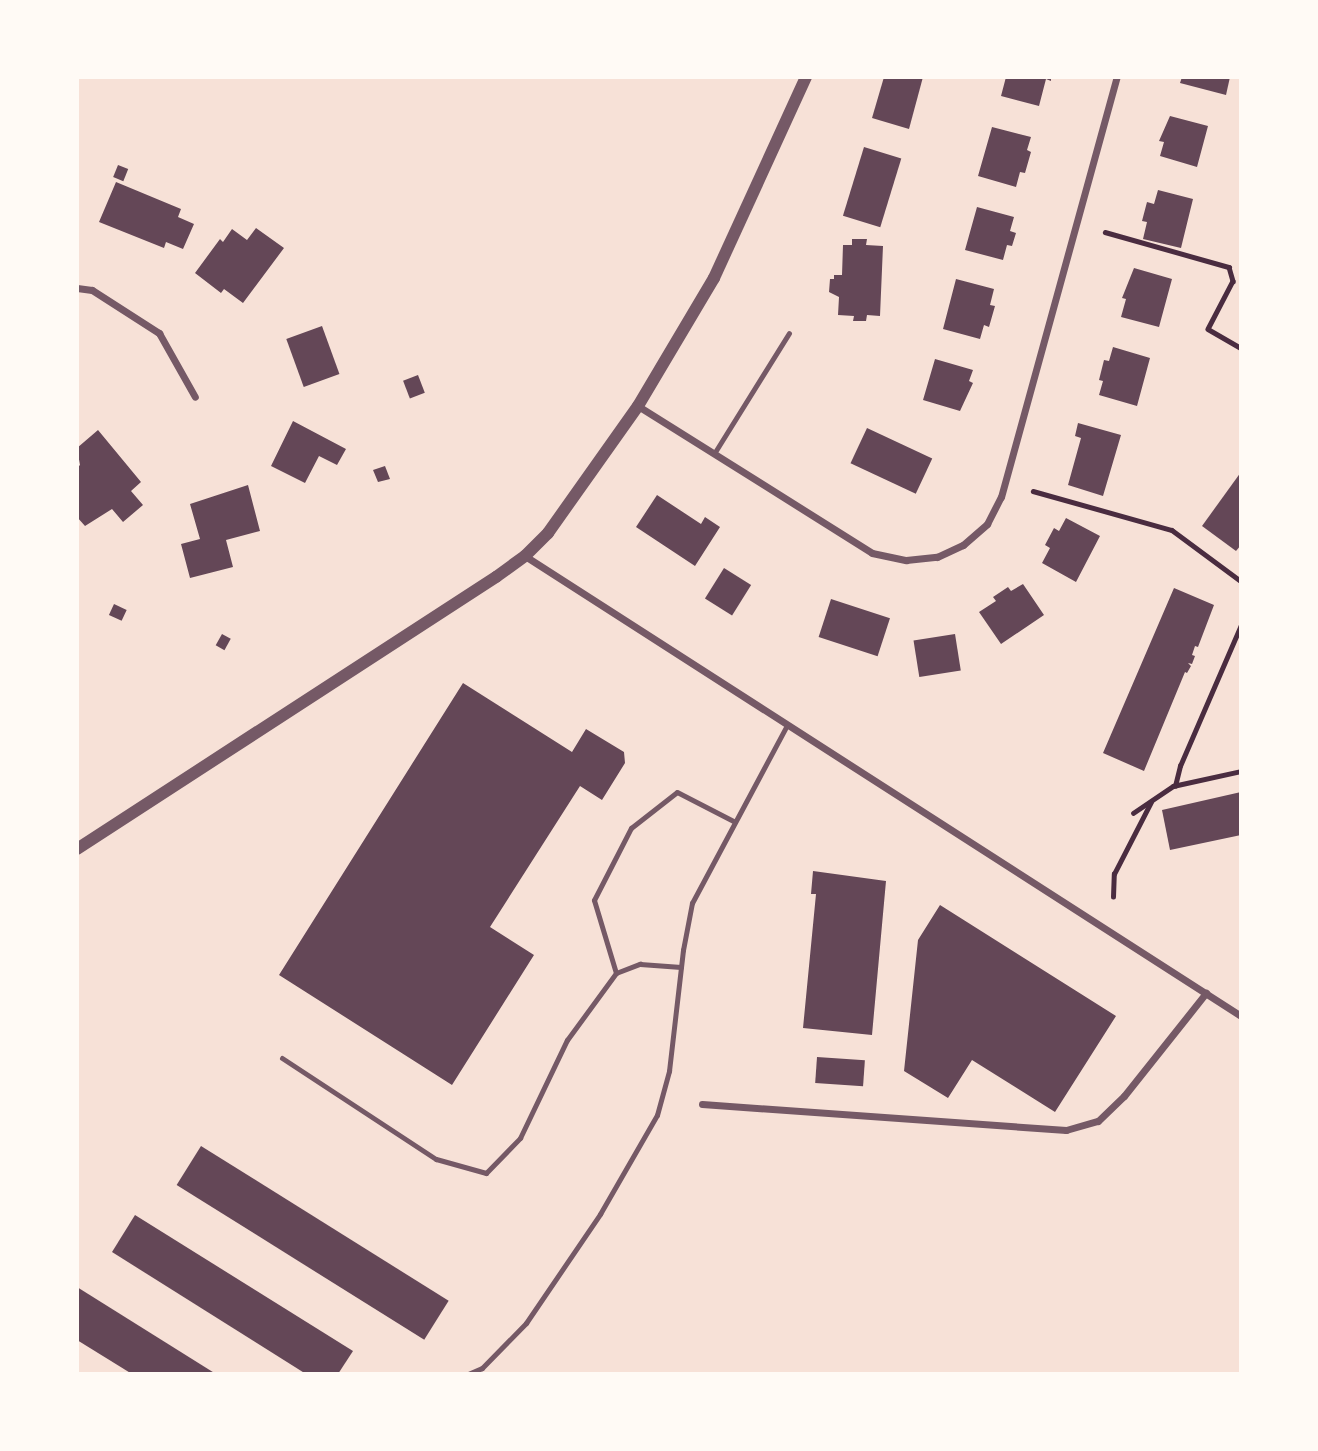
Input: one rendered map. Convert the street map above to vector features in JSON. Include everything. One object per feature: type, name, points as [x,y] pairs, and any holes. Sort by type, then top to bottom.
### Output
[{"type":"street","points":[[77,849],[525,556],[570,505],[638,406],[720,268],[806,77]]},
{"type":"street","points":[[638,406],[872,553],[906,560],[937,557],[963,545],[987,524],[1001,497],[1117,77]]},
{"type":"street","points":[[77,288],[92,290],[159,333],[195,397]]},
{"type":"street","points":[[525,556],[1241,1016]]},
{"type":"street","points":[[702,1104],[1066,1130],[1098,1121],[1124,1096],[1206,993]]},
{"type":"lane","points":[[715,452],[789,333]]},
{"type":"lane","points":[[468,1374],[482,1368],[526,1323],[600,1214],[657,1115],[669,1070],[681,967],[692,903],[787,725]]},
{"type":"lane","points":[[617,973],[594,900],[631,828],[677,792],[735,822]]},
{"type":"lane","points":[[282,1058],[436,1159],[486,1173],[520,1138],[567,1040],[617,973],[640,964],[681,967]]},
{"type":"path","points":[[1105,232],[1229,267],[1233,281],[1208,329],[1241,348]]},
{"type":"path","points":[[1032,491],[1172,530],[1241,581]]},
{"type":"path","points":[[1175,786],[1180,766],[1241,625]]},
{"type":"path","points":[[1133,813],[1175,786],[1241,771]]},
{"type":"path","points":[[1113,897],[1114,874],[1151,801]]},
{"type":"building","points":[[884,77],[923,77],[909,129],[872,118]]},
{"type":"building","points":[[1006,77],[1051,77],[1051,81],[1046,79],[1039,106],[1001,96]]},
{"type":"building","points":[[1182,77],[1230,77],[1226,95],[1180,83]]},
{"type":"building","points":[[1170,116],[1208,126],[1197,167],[1160,156],[1164,142],[1159,141]]},
{"type":"building","points":[[992,127],[1031,137],[1027,150],[1031,152],[1025,173],[1020,172],[1016,187],[978,176]]},
{"type":"building","points":[[864,147],[901,158],[880,227],[843,216]]},
{"type":"building","points":[[118,165],[128,169],[123,181],[113,177]]},
{"type":"building","points":[[116,182],[181,209],[178,217],[194,224],[183,249],[166,242],[164,248],[99,222]]},
{"type":"building","points":[[1158,190],[1193,199],[1181,248],[1143,239],[1147,222],[1142,221],[1147,202],[1154,204]]},
{"type":"building","points":[[977,207],[1014,217],[1010,231],[1016,233],[1012,246],[1007,245],[1003,260],[965,250]]},
{"type":"building","points":[[256,228],[284,248],[243,303],[224,289],[221,293],[195,273],[220,239],[223,242],[232,229],[247,240]]},
{"type":"building","points":[[852,239],[867,239],[866,245],[883,246],[880,316],[867,315],[866,321],[853,321],[854,316],[838,315],[839,297],[829,292],[830,279],[834,279],[834,275],[842,275],[843,245],[852,245]]},
{"type":"building","points":[[1134,268],[1172,279],[1159,327],[1121,317],[1126,299],[1122,298]]},
{"type":"building","points":[[956,279],[994,289],[990,305],[995,306],[989,327],[984,325],[980,339],[943,329]]},
{"type":"building","points":[[322,326],[339,374],[304,387],[286,339]]},
{"type":"building","points":[[1113,347],[1150,358],[1137,406],[1099,395],[1103,381],[1099,380],[1104,360],[1109,361]]},
{"type":"building","points":[[935,359],[973,370],[969,381],[973,383],[960,411],[923,400]]},
{"type":"building","points":[[418,375],[425,393],[410,398],[403,381]]},
{"type":"building","points":[[293,421],[346,449],[337,465],[319,456],[305,483],[271,466]]},
{"type":"building","points":[[1078,423],[1121,435],[1103,496],[1068,485],[1081,438],[1075,436]]},
{"type":"building","points":[[867,428],[932,458],[916,494],[851,463]]},
{"type":"building","points":[[98,430],[141,482],[131,491],[143,505],[123,522],[112,509],[85,526],[77,517],[77,468],[80,465],[77,448]]},
{"type":"building","points":[[385,466],[390,479],[378,482],[373,470]]},
{"type":"building","points":[[1241,472],[1241,545],[1236,551],[1202,526]]},
{"type":"building","points":[[248,485],[260,531],[226,540],[233,567],[190,578],[181,544],[200,539],[190,504]]},
{"type":"building","points":[[657,495],[701,524],[705,517],[720,527],[695,566],[636,527]]},
{"type":"building","points":[[1066,518],[1100,536],[1076,582],[1042,563],[1050,548],[1045,545],[1054,528],[1059,531]]},
{"type":"building","points":[[724,568],[751,585],[732,615],[705,599]]},
{"type":"building","points":[[1023,584],[1044,615],[1001,644],[979,612],[996,601],[993,597],[1008,587],[1011,591]]},
{"type":"building","points":[[1174,588],[1214,605],[1198,647],[1195,646],[1192,664],[1188,663],[1191,666],[1187,673],[1185,672],[1144,771],[1103,753]]},
{"type":"building","points":[[831,599],[890,618],[878,656],[819,637]]},
{"type":"building","points":[[114,604],[127,610],[122,621],[109,615]]},
{"type":"building","points":[[222,634],[231,639],[224,650],[216,645]]},
{"type":"building","points":[[955,634],[961,671],[919,677],[914,641]]},
{"type":"building","points":[[463,683],[572,752],[586,729],[624,752],[625,763],[602,800],[580,786],[490,927],[534,955],[452,1085],[279,975]]},
{"type":"building","points":[[1241,792],[1241,835],[1170,850],[1162,810]]},
{"type":"building","points":[[813,871],[886,881],[872,1035],[803,1028],[816,894],[811,894]]},
{"type":"building","points":[[940,905],[1116,1016],[1055,1112],[972,1060],[948,1098],[904,1071],[918,940]]},
{"type":"building","points":[[817,1057],[865,1060],[863,1086],[815,1083]]},
{"type":"building","points":[[201,1146],[449,1301],[424,1340],[177,1185]]},
{"type":"building","points":[[135,1215],[353,1351],[338,1374],[306,1374],[112,1252]]},
{"type":"building","points":[[77,1287],[216,1374],[132,1374],[77,1340]]}]
